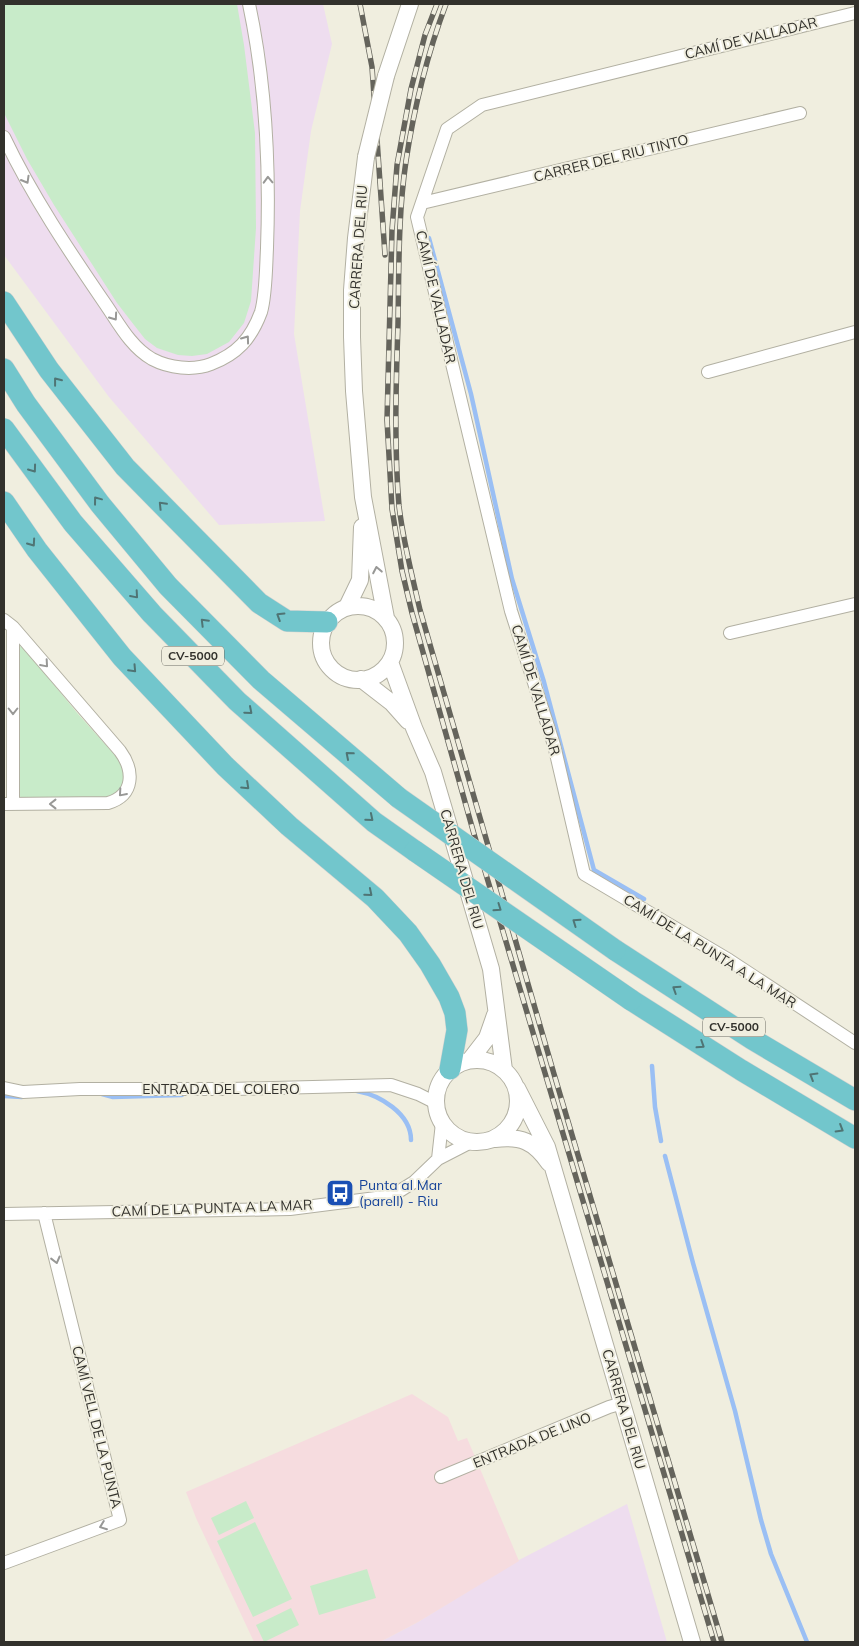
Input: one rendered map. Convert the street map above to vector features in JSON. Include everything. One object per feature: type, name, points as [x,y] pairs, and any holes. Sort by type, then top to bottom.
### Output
[{"type":"highway","points":[[4,302],[49,370],[125,467],[259,603],[287,621],[327,622]]},
{"type":"highway","name":"CV-5000","points":[[4,369],[26,404],[100,504],[168,586],[261,680],[399,798],[616,950],[752,1039],[855,1100]]},
{"type":"highway","name":"CV-5000","points":[[4,429],[73,523],[152,614],[237,701],[374,822],[631,1000],[741,1070],[855,1138]]},
{"type":"highway","points":[[4,502],[37,550],[122,657],[225,766],[289,826],[375,898],[408,933],[430,964],[449,997],[455,1014],[457,1030],[450,1070]]},
{"type":"street","points":[[4,137],[41,206],[90,282],[132,342],[152,359],[166,365],[191,368],[207,366],[223,360],[237,350],[247,339],[262,310],[266,254],[268,187],[266,144],[258,56],[248,4]]},
{"type":"street","name":"CARRERA DEL RIU","points":[[386,618],[363,497],[354,391],[352,299],[356,238],[366,157],[386,76],[410,4]]},
{"type":"street","name":"CAMÍ DE VALLADAR","points":[[579,852],[554,745],[507,592],[417,217],[447,129],[482,104],[855,13]]},
{"type":"street","name":"CARRER DEL RIU TINTO","points":[[422,203],[800,113]]},
{"type":"street","points":[[708,372],[855,332]]},
{"type":"street","name":"CARRERA DEL RIU","points":[[347,607],[360,580],[363,497]]},
{"type":"street","points":[[730,633],[855,604]]},
{"type":"street","points":[[347,607],[368,607],[378,611],[391,626],[395,644],[390,662],[377,674],[361,679],[351,679],[332,669],[326,661],[322,652],[321,641],[323,631],[333,615],[347,607]]},
{"type":"street","points":[[8,623],[126,759],[130,778],[128,789],[123,796],[115,801],[102,804],[8,804],[8,623]]},
{"type":"street","name":"CARRERA DEL RIU","points":[[390,662],[414,728],[433,772],[491,969],[504,1070]]},
{"type":"street","name":"CARRERA DEL RIU","points":[[361,679],[392,704],[414,728]]},
{"type":"street","name":"CAMÍ DE LA PUNTA A LA MAR","points":[[579,852],[584,874],[729,960],[855,1043]]},
{"type":"street","name":"CARRERA DEL RIU","points":[[470,1060],[487,1038],[496,1013]]},
{"type":"street","points":[[438,1159],[442,1123],[436,1103],[439,1085],[450,1070],[470,1060],[488,1061],[510,1075],[517,1088],[518,1105],[513,1121],[508,1128],[495,1138],[471,1142],[454,1136],[442,1123]]},
{"type":"street","name":"ENTRADA DEL COLERO","points":[[4,1088],[23,1092],[80,1089],[391,1086],[418,1094],[436,1103]]},
{"type":"street","name":"CARRERA DEL RIU","points":[[517,1088],[544,1141],[556,1176],[692,1642]]},
{"type":"street","name":"CARRERA DEL RIU","points":[[495,1138],[510,1137],[532,1144],[541,1152],[556,1176]]},
{"type":"street","name":"CAMÍ DE LA PUNTA A LA MAR","points":[[4,1214],[290,1209],[384,1197],[398,1192],[414,1182],[438,1159],[471,1142]]},
{"type":"street","name":"CAMÍ VELL DE LA PUNTA","points":[[4,1563],[120,1520],[44,1213]]},
{"type":"street","name":"ENTRADA DE LINO","points":[[441,1477],[609,1407],[623,1404]]},
{"type":"shaded area","points":[[4,4],[323,4],[332,44],[311,131],[300,211],[294,334],[325,521],[219,525],[109,397],[4,255]]},
{"type":"shaded area","points":[[412,1394],[448,1417],[458,1441],[467,1438],[519,1561],[418,1622],[380,1642],[254,1642],[196,1518],[186,1492]]},
{"type":"shaded area","points":[[627,1504],[667,1642],[380,1642],[418,1622],[519,1560]]},
{"type":"green space","points":[[4,4],[237,4],[255,133],[256,228],[251,301],[244,323],[229,342],[207,354],[192,356],[178,355],[157,348],[145,339],[117,303],[54,205],[27,159],[4,113]]},
{"type":"green space","points":[[21,646],[121,762],[125,774],[122,786],[116,793],[107,798],[21,798],[17,791],[18,648]]},
{"type":"green space","points":[[246,1501],[254,1518],[219,1535],[211,1518]]},
{"type":"green space","points":[[255,1522],[292,1599],[253,1617],[217,1541]]},
{"type":"green space","points":[[367,1569],[376,1598],[319,1615],[310,1586]]},
{"type":"green space","points":[[291,1608],[299,1625],[264,1642],[256,1625]]},
{"type":"waterway","points":[[429,238],[471,394],[512,579],[544,682],[594,870],[644,899]]},
{"type":"waterway","points":[[652,1066],[655,1107],[661,1141]]},
{"type":"waterway","points":[[357,1091],[384,1101],[400,1114],[410,1130],[411,1140]]},
{"type":"waterway","points":[[102,1094],[113,1097],[182,1095]]},
{"type":"waterway","points":[[4,1096],[22,1097]]},
{"type":"waterway","points":[[665,1156],[735,1411],[761,1520],[771,1554],[807,1642]]},
{"type":"railway","points":[[360,4],[372,67],[385,255]]},
{"type":"railway","points":[[437,4],[425,35],[411,89],[397,165],[392,230],[387,420],[392,509],[402,571],[474,834],[714,1642]]},
{"type":"railway","points":[[446,4],[427,62],[417,101],[406,161],[400,222],[396,437],[397,483],[403,532],[420,610],[554,1074],[722,1642]]},
{"type":"place","name":"Punta al Mar (parell) - Riu","points":[[340,1193]]}]
